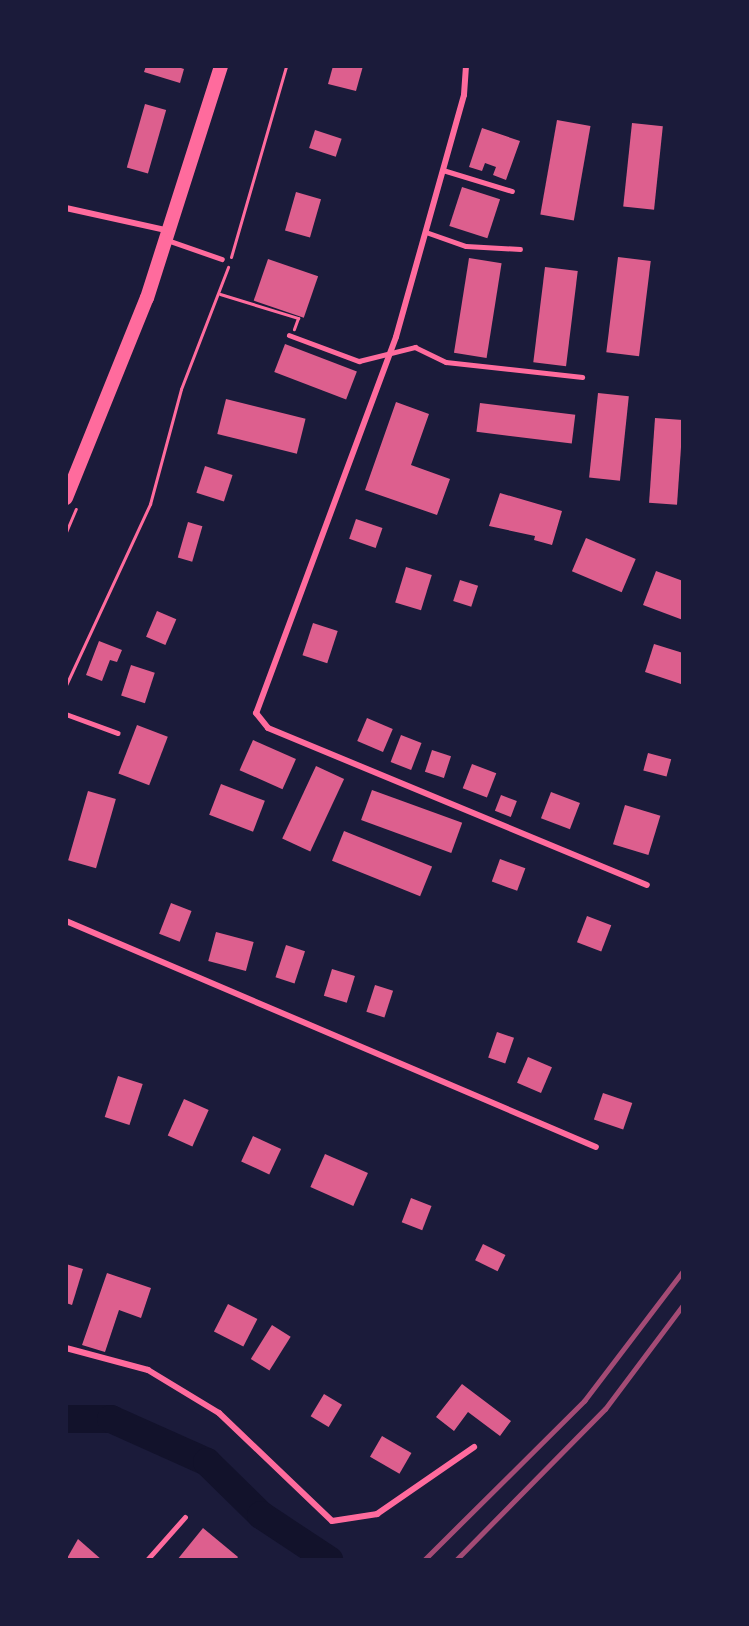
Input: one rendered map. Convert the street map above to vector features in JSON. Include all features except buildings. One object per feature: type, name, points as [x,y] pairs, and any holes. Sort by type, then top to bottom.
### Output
[{"type":"main road","points":[[66,498],[169,236],[221,66]]},
{"type":"street","points":[[466,66],[464,95],[392,350],[256,713],[268,728],[647,885]]},
{"type":"street","points":[[66,208],[169,236]]},
{"type":"street","points":[[66,921],[596,1147]]},
{"type":"street","points":[[66,1348],[148,1370],[219,1413],[332,1521],[377,1514],[474,1448]]},
{"type":"lane","points":[[443,170],[512,191]]},
{"type":"lane","points":[[426,232],[466,246],[520,249]]},
{"type":"lane","points":[[169,236],[222,259]]},
{"type":"lane","points":[[290,336],[359,361],[392,350],[415,347],[446,362],[582,376]]},
{"type":"lane","points":[[66,714],[118,734]]},
{"type":"lane","points":[[147,1560],[185,1517]]},
{"type":"path","points":[[66,685],[150,504],[181,389],[220,294],[286,66]]},
{"type":"path","points":[[220,294],[298,318],[290,336]]},
{"type":"waterway","points":[[66,1419],[111,1419],[207,1462],[261,1515],[329,1560]]},
{"type":"railway","points":[[424,1560],[584,1401],[683,1271]]},
{"type":"railway","points":[[456,1560],[605,1409],[683,1305]]}]
